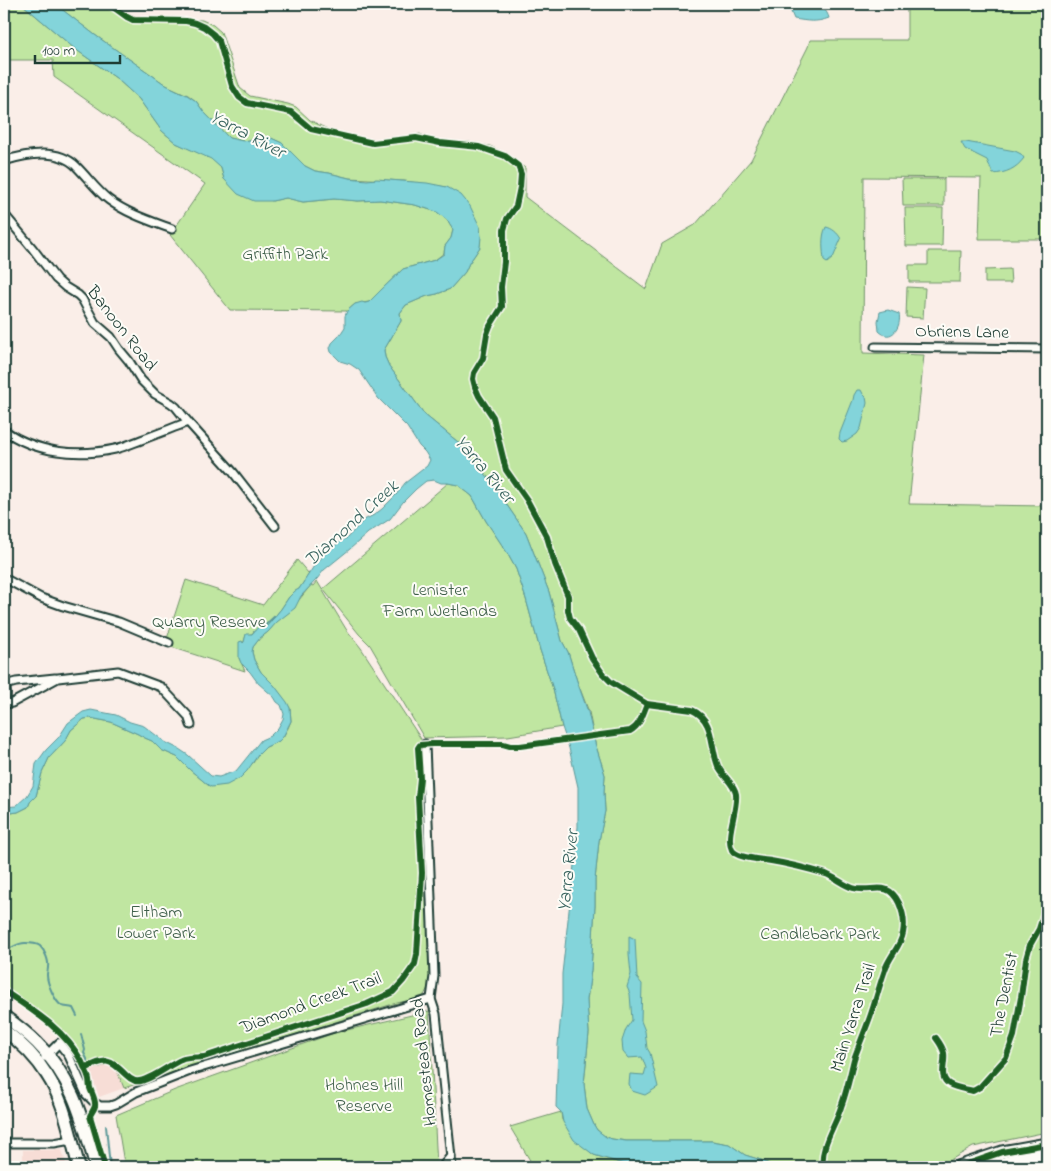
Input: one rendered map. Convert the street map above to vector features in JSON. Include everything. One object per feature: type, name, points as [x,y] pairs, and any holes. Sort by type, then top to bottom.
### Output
[{"type":"main road","points":[[4,1016],[26,1033],[58,1068],[82,1116],[96,1167]]},
{"type":"main road","points":[[4,1030],[43,1068],[52,1082],[60,1101],[79,1167]]},
{"type":"main road","points":[[958,1167],[1002,1152],[1047,1144]]},
{"type":"main road","points":[[987,1167],[1047,1154]]},
{"type":"street","points":[[4,161],[30,155],[59,156],[76,165],[98,191],[115,204],[134,215],[172,229]]},
{"type":"street","name":"Banoon Road","points":[[4,214],[56,279],[65,287],[78,294],[97,326],[108,333],[141,380],[155,394],[172,403],[233,472],[275,526]]},
{"type":"street","name":"Obriens Lane","points":[[875,347],[1047,349]]},
{"type":"street","points":[[4,430],[34,447],[63,452],[95,453],[117,449],[188,422]]},
{"type":"street","points":[[4,578],[41,598],[119,622],[169,643]]},
{"type":"street","points":[[58,678],[12,703],[4,705],[7,693],[4,684],[114,671],[122,672],[161,687],[188,716],[191,725]]},
{"type":"street","name":"Homestead Road","points":[[426,744],[434,976],[431,999],[436,1014],[452,1167]]},
{"type":"street","points":[[43,1068],[42,1060],[59,1043],[69,1056],[90,1099],[100,1106],[110,1106],[136,1092],[190,1071],[431,999]]},
{"type":"street","points":[[4,1143],[54,1143],[71,1140]]},
{"type":"street","points":[[442,1167],[451,1156]]},
{"type":"shaded area","points":[[111,1064],[115,1066],[124,1088],[99,1097],[90,1069]]},
{"type":"shaded area","points":[[23,1150],[62,1150],[67,1167],[23,1167]]},
{"type":"green space","name":"Griffith Park","points":[[4,4],[22,4],[75,49],[116,78],[139,99],[161,130],[176,143],[211,158],[221,168],[224,179],[272,201],[286,198],[303,202],[334,199],[380,200],[415,205],[437,212],[447,220],[453,230],[451,238],[445,246],[444,253],[435,260],[403,269],[369,302],[355,304],[347,311],[230,310],[170,235],[205,184],[54,77],[53,60],[4,59]]},
{"type":"green space","name":"Candlebark Park","points":[[55,4],[116,4],[129,14],[137,17],[202,20],[213,25],[221,32],[240,88],[250,96],[296,107],[310,120],[333,131],[375,140],[420,134],[437,141],[469,142],[490,146],[508,154],[525,168],[525,197],[646,289],[662,244],[695,225],[751,160],[810,40],[907,40],[907,4],[1047,4],[1047,239],[979,239],[981,178],[864,177],[863,353],[924,355],[909,504],[1047,506],[1047,1132],[973,1147],[938,1167],[775,1167],[745,1155],[729,1144],[712,1141],[627,1141],[606,1137],[597,1130],[587,1109],[584,1084],[589,1033],[587,1000],[591,970],[595,880],[599,841],[605,811],[605,775],[595,743],[589,712],[568,652],[562,641],[549,592],[526,533],[487,476],[458,442],[425,415],[389,366],[384,350],[401,321],[400,313],[406,305],[450,289],[465,272],[480,247],[480,227],[447,187],[404,181],[349,178],[315,171],[305,166],[282,143],[269,137],[243,141],[229,138],[196,101],[188,95],[166,85]]},
{"type":"green space","points":[[902,179],[944,179],[944,206],[903,206]]},
{"type":"green space","points":[[905,208],[943,208],[942,246],[906,246]]},
{"type":"green space","points":[[928,251],[961,251],[960,282],[909,282],[909,265],[928,265]]},
{"type":"green space","points":[[1010,269],[1011,283],[985,283],[985,270]]},
{"type":"green space","points":[[907,287],[925,288],[923,318],[906,317]]},
{"type":"green space","name":"Lenister Farm Wetlands","points":[[448,483],[458,485],[472,496],[516,569],[553,689],[562,727],[508,736],[424,738],[370,645],[323,589]]},
{"type":"green space","name":"Quarry Reserve","points":[[297,560],[309,574],[299,589],[289,597],[267,626],[246,635],[239,658],[245,671],[165,645],[186,580],[263,605]]},
{"type":"green space","name":"Eltham Lower Park","points":[[317,581],[346,629],[361,648],[421,739],[432,957],[430,984],[423,997],[393,1004],[124,1088],[115,1066],[111,1064],[85,1071],[61,1036],[40,1016],[4,990],[4,814],[18,812],[28,807],[36,796],[42,773],[49,758],[65,741],[71,730],[84,719],[90,718],[111,722],[152,741],[161,750],[177,757],[211,786],[221,785],[253,763],[266,747],[283,737],[291,721],[290,708],[274,685],[261,672],[254,660],[253,647],[277,621],[290,611],[311,585],[313,586]]},
{"type":"green space","name":"Hohnes Hill Reserve","points":[[429,1011],[437,1167],[159,1161],[124,1163],[116,1115],[175,1090],[334,1033]]},
{"type":"green space","points":[[561,1112],[562,1120],[590,1152],[594,1155],[633,1167],[534,1167],[510,1127]]},
{"type":"water","points":[[22,4],[55,4],[166,85],[196,101],[229,138],[243,141],[269,137],[282,143],[305,166],[315,171],[349,178],[427,183],[447,187],[461,195],[470,206],[480,227],[480,247],[465,272],[450,289],[406,305],[400,313],[401,321],[384,350],[389,366],[425,415],[458,442],[487,476],[526,533],[549,592],[562,641],[568,652],[588,712],[605,775],[605,811],[599,841],[595,880],[591,970],[587,1000],[589,1033],[584,1084],[587,1109],[597,1130],[612,1139],[626,1141],[712,1141],[729,1144],[745,1155],[775,1167],[638,1167],[627,1165],[594,1155],[574,1140],[563,1122],[561,1112],[556,1107],[562,974],[578,827],[578,787],[553,689],[516,569],[472,496],[458,485],[441,483],[434,480],[426,481],[403,502],[390,519],[368,533],[324,570],[301,596],[295,608],[277,622],[253,647],[254,660],[261,672],[287,702],[290,708],[291,721],[283,737],[266,747],[240,778],[227,785],[211,787],[177,757],[161,750],[152,741],[111,722],[90,718],[84,719],[71,730],[65,741],[49,758],[42,773],[36,796],[28,807],[18,812],[4,814],[4,807],[16,806],[27,796],[33,786],[36,764],[59,737],[68,723],[83,712],[91,710],[116,715],[144,726],[165,742],[188,755],[211,776],[219,777],[236,771],[261,740],[270,736],[278,728],[284,714],[281,705],[241,663],[239,658],[239,642],[242,641],[243,643],[246,634],[252,634],[259,626],[265,624],[267,626],[289,597],[299,589],[314,566],[326,553],[347,538],[364,520],[382,509],[405,483],[427,466],[430,460],[407,427],[378,398],[359,370],[350,364],[340,361],[331,352],[330,348],[345,327],[347,311],[355,304],[369,302],[403,269],[435,260],[444,254],[445,246],[451,238],[453,230],[447,220],[437,212],[415,205],[380,200],[334,199],[303,202],[286,198],[272,201],[254,201],[238,194],[224,179],[221,168],[211,159],[176,143],[161,130],[139,99],[116,78],[75,49]]},
{"type":"water","points":[[797,4],[812,4],[821,7],[829,18],[816,21],[794,19],[791,12]]},
{"type":"water","points":[[961,142],[1015,151],[1024,158],[1010,170],[993,174],[987,160],[965,149]]},
{"type":"water","points":[[826,227],[835,231],[841,239],[833,258],[827,263],[824,261],[823,244],[823,235]]},
{"type":"water","points":[[888,310],[899,314],[899,324],[895,332],[888,335],[879,331],[878,321],[880,312]]},
{"type":"water","points":[[857,390],[861,390],[866,397],[867,403],[861,428],[857,434],[842,442],[839,439],[840,433]]},
{"type":"water","points":[[629,936],[635,939],[637,978],[642,984],[641,1021],[658,1087],[645,1095],[632,1091],[629,1084],[630,1074],[644,1075],[646,1068],[642,1057],[628,1058],[623,1052],[622,1041],[626,1029],[632,1020],[630,994],[627,987],[631,974]]},
{"type":"waterway","name":"Diamond Creek","points":[[264,626],[275,616]]},
{"type":"waterway","points":[[4,950],[22,943],[33,943],[40,946],[47,959],[47,978],[54,997],[62,1006],[73,1008],[77,1016]]},
{"type":"waterway","points":[[81,1034],[87,1064]]},
{"type":"waterway","points":[[106,1126],[110,1167]]},
{"type":"cycle path","name":"Main Yarra Trail","points":[[109,4],[133,20],[186,21],[204,27],[219,41],[232,86],[239,97],[247,103],[291,112],[311,129],[373,143],[416,138],[440,143],[479,147],[505,156],[518,166],[521,174],[516,206],[507,219],[504,230],[504,262],[501,287],[502,307],[490,326],[483,358],[474,373],[473,379],[479,396],[493,417],[506,470],[527,500],[547,537],[555,564],[568,596],[570,618],[579,630],[592,658],[611,682],[647,704],[692,710],[705,720],[711,735],[718,766],[733,786],[736,794],[730,838],[730,844],[735,853],[744,857],[806,868],[826,874],[853,888],[884,889],[894,895],[902,910],[904,925],[902,937],[886,967],[854,1059],[847,1089],[826,1144],[823,1167]]},
{"type":"cycle path","name":"Diamond Creek Trail","points":[[85,1069],[98,1063],[107,1062],[115,1065],[135,1081],[145,1080],[183,1059],[204,1057],[367,1004],[393,992],[415,964],[417,954],[422,873],[418,797],[420,778],[418,748],[420,745],[503,744],[520,746],[630,731],[639,723],[647,704]]},
{"type":"cycle path","name":"The Dentist","points":[[936,1038],[944,1053],[944,1078],[949,1084],[957,1087],[973,1091],[980,1087],[1006,1058],[1014,1036],[1026,959],[1030,945],[1047,909]]},
{"type":"cycle path","points":[[4,991],[58,1031],[67,1040],[82,1062],[89,1078],[95,1102],[95,1107],[90,1116],[105,1167]]},
{"type":"cycle path","points":[[959,1167],[1002,1152],[1047,1144]]},
{"type":"water label","name":"Yarra River","points":[[247,135]]},
{"type":"water label","name":"Yarra River","points":[[484,470]]},
{"type":"water label","name":"Yarra River","points":[[569,871]]}]
